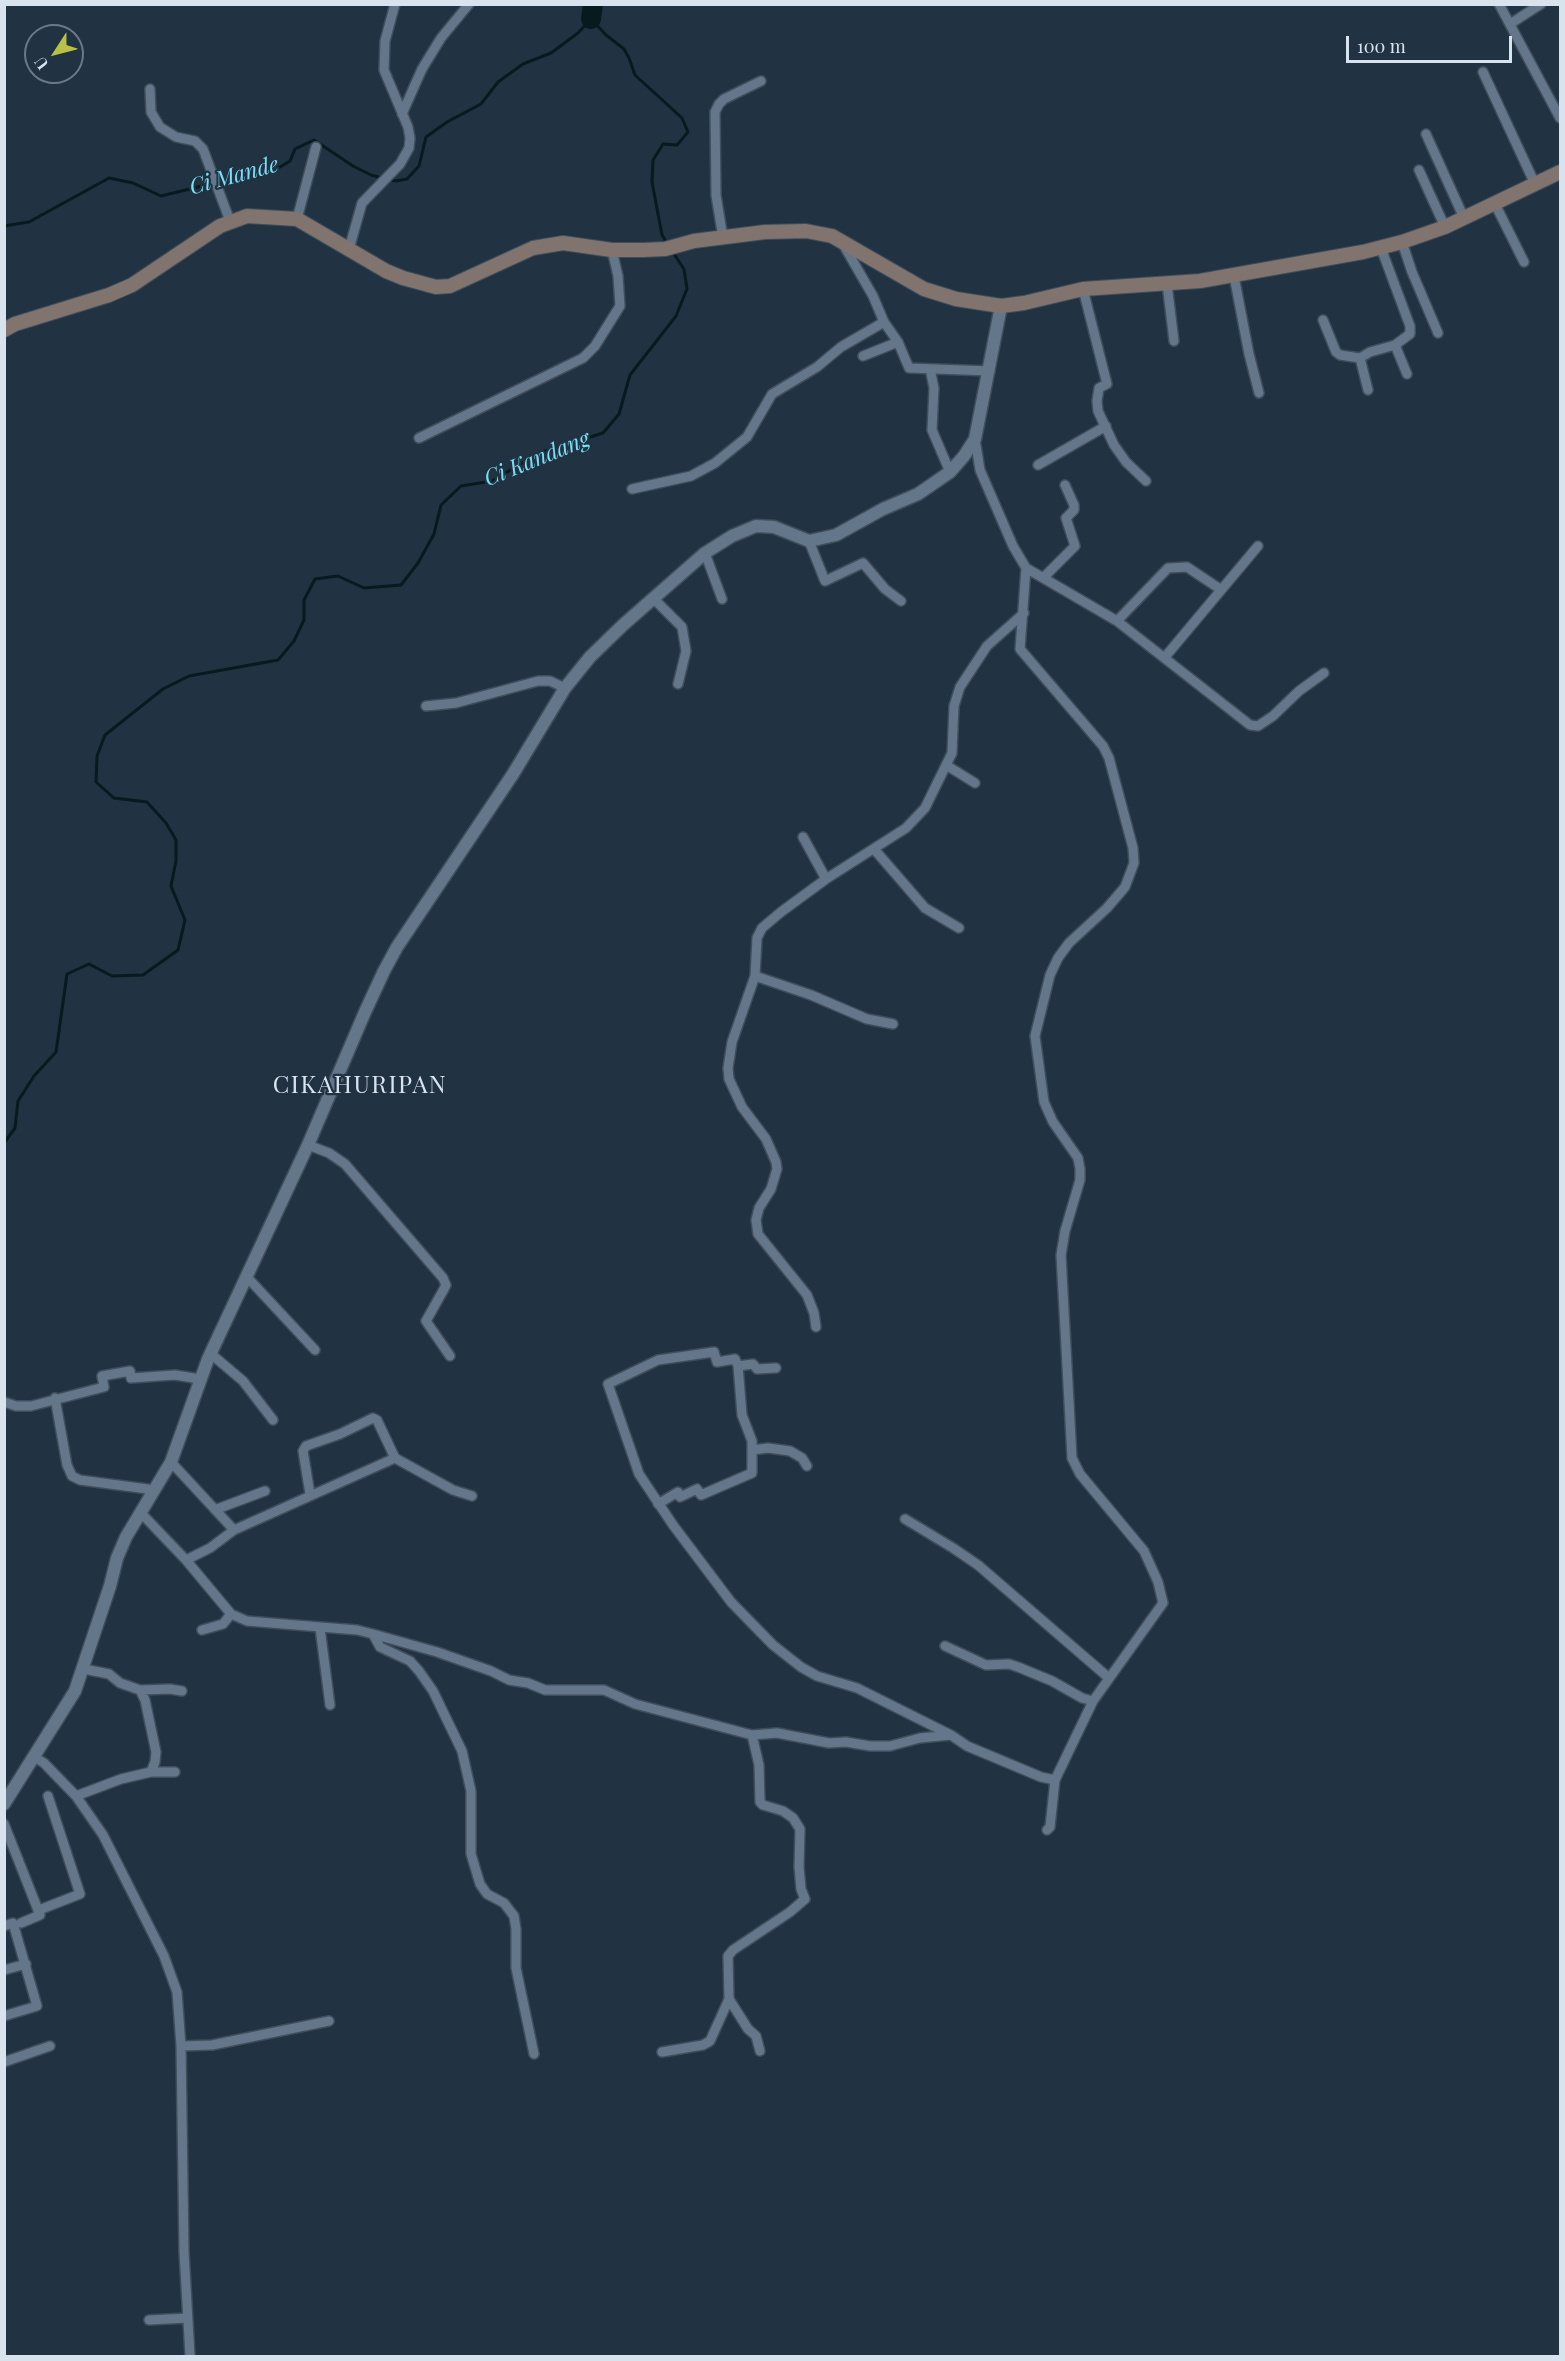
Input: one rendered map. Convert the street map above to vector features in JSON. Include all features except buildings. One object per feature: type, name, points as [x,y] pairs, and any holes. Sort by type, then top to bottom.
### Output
[{"type":"main road","points":[[4,330],[15,324],[110,295],[132,285],[154,272],[195,240],[230,221],[248,216],[297,219],[386,271],[436,287],[450,286],[533,248],[563,243],[612,250],[665,249],[688,243],[765,232],[806,231],[825,234],[842,242],[924,289],[956,299],[1001,306],[1036,301],[1083,289],[1167,284],[1234,276],[1381,248],[1445,227],[1560,172]]},
{"type":"street","points":[[349,249],[362,203],[400,164],[409,148],[411,138],[384,70],[384,41],[395,4]]},
{"type":"street","points":[[402,114],[422,69],[441,38],[469,4]]},
{"type":"street","points":[[1499,4],[1560,118]]},
{"type":"street","points":[[1510,24],[1540,4]]},
{"type":"street","points":[[1483,72],[1535,184]]},
{"type":"street","points":[[723,238],[716,195],[715,112],[724,99],[761,81]]},
{"type":"street","points":[[150,89],[149,101],[154,119],[167,132],[176,137],[186,138],[200,146],[214,176],[230,221]]},
{"type":"street","points":[[1425,134],[1464,218]]},
{"type":"street","points":[[297,219],[316,147]]},
{"type":"street","points":[[1419,170],[1445,227]]},
{"type":"street","points":[[1495,204],[1524,262]]},
{"type":"street","points":[[842,242],[873,296],[884,322],[898,342],[909,368],[990,370]]},
{"type":"street","points":[[1402,242],[1438,333]]},
{"type":"street","points":[[1323,320],[1336,352],[1340,355],[1360,358],[1370,352],[1395,345],[1410,334],[1410,326],[1381,248]]},
{"type":"street","points":[[419,438],[583,358],[595,346],[620,306],[618,276],[612,250]]},
{"type":"street","points":[[1234,276],[1249,354],[1260,393]]},
{"type":"street","points":[[1167,284],[1174,341]]},
{"type":"street","points":[[1083,289],[1107,384],[1099,388],[1096,401],[1098,411],[1114,445],[1126,462],[1146,482]]},
{"type":"street","points":[[1001,306],[975,440],[980,470],[1013,546],[1026,568],[1117,621],[1250,725],[1258,726],[1273,716],[1299,691],[1324,673]]},
{"type":"street","points":[[632,489],[691,476],[715,463],[747,437],[772,394],[817,367],[841,347],[884,322]]},
{"type":"street","points":[[863,356],[898,342]]},
{"type":"street","points":[[1395,345],[1407,374]]},
{"type":"street","points":[[1360,358],[1368,390]]},
{"type":"street","points":[[930,369],[934,388],[932,430],[950,472]]},
{"type":"street","points":[[1038,465],[1106,426]]},
{"type":"street","points":[[4,1804],[64,1710],[84,1669],[117,1558],[140,1512],[171,1462],[210,1353],[308,1145],[365,1011],[397,946],[513,774],[566,688],[590,657],[705,553],[732,536],[756,526],[774,527],[809,541],[836,535],[883,509],[918,494],[950,472],[975,440]]},
{"type":"street","points":[[1044,577],[1075,546],[1066,521],[1074,505],[1065,485]]},
{"type":"street","points":[[809,541],[825,581],[863,563],[885,589],[901,602]]},
{"type":"street","points":[[1165,657],[1220,588],[1258,546]]},
{"type":"street","points":[[705,553],[722,599]]},
{"type":"street","points":[[1117,621],[1168,568],[1187,567],[1220,588]]},
{"type":"street","points":[[1026,568],[1024,613],[1019,646],[1021,652],[1103,746],[1109,758],[1133,855],[1132,873],[1125,887],[1107,908],[1069,943],[1058,958],[1050,975],[1035,1036],[1044,1102],[1053,1122],[1078,1158],[1080,1169],[1080,1180],[1065,1231],[1061,1255],[1071,1458],[1080,1474],[1144,1551],[1158,1582],[1162,1603],[1094,1701],[1054,1780],[1050,1827],[1047,1830]]},
{"type":"street","points":[[654,599],[682,627],[686,651],[678,684]]},
{"type":"street","points":[[816,1327],[807,1294],[758,1234],[756,1220],[759,1208],[771,1188],[777,1169],[776,1162],[770,1146],[742,1107],[729,1079],[728,1068],[732,1042],[755,976],[756,945],[762,928],[826,879],[906,828],[925,808],[952,753],[954,706],[960,687],[987,646],[1024,613]]},
{"type":"street","points":[[426,706],[456,703],[538,681],[550,681],[566,688]]},
{"type":"street","points":[[946,765],[975,783]]},
{"type":"street","points":[[803,837],[826,879]]},
{"type":"street","points":[[874,849],[925,908],[958,928]]},
{"type":"street","points":[[755,976],[811,995],[867,1019],[893,1024]]},
{"type":"street","points":[[308,1145],[329,1153],[345,1164],[443,1278],[446,1285],[426,1321],[450,1356]]},
{"type":"street","points":[[246,1276],[315,1350]]},
{"type":"street","points":[[658,1504],[678,1492],[680,1497],[697,1489],[701,1496],[752,1473],[752,1441],[742,1415],[738,1366],[735,1359],[717,1362],[714,1352],[658,1360],[608,1384],[639,1473],[658,1504],[731,1602],[786,1656],[817,1676],[857,1688],[951,1735],[967,1746],[1041,1777],[1054,1780]]},
{"type":"street","points":[[210,1353],[243,1381],[273,1420]]},
{"type":"street","points":[[738,1366],[753,1364],[757,1369],[776,1368]]},
{"type":"street","points":[[4,1402],[16,1406],[31,1406],[54,1398],[104,1387],[102,1376],[130,1371],[131,1378],[175,1375],[200,1379]]},
{"type":"street","points":[[54,1398],[67,1465],[72,1476],[80,1480],[155,1490]]},
{"type":"street","points":[[310,1494],[303,1451],[311,1443],[340,1434],[373,1418],[377,1420],[395,1458],[453,1490],[472,1496]]},
{"type":"street","points":[[752,1450],[768,1448],[790,1451],[802,1458],[807,1466]]},
{"type":"street","points":[[186,1560],[210,1548],[234,1530],[310,1494],[395,1458]]},
{"type":"street","points":[[171,1462],[217,1509],[234,1530]]},
{"type":"street","points":[[217,1509],[265,1491]]},
{"type":"street","points":[[140,1512],[186,1560],[231,1614],[247,1621],[357,1630],[427,1649],[509,1680],[528,1683],[545,1690],[604,1690],[635,1704],[753,1735],[777,1733],[829,1743],[846,1742],[870,1746],[890,1746],[920,1738],[951,1735]]},
{"type":"street","points":[[905,1520],[978,1565],[1109,1678]]},
{"type":"street","points":[[202,1630],[223,1624],[231,1614]]},
{"type":"street","points":[[320,1628],[330,1705]]},
{"type":"street","points":[[373,1634],[380,1647],[410,1661],[419,1671],[433,1691],[462,1751],[471,1791],[471,1854],[480,1884],[487,1894],[504,1904],[514,1916],[516,1968],[534,2054]]},
{"type":"street","points":[[945,1646],[986,1665],[1009,1664],[1018,1667],[1052,1681],[1082,1698],[1094,1701]]},
{"type":"street","points":[[84,1669],[109,1674],[120,1683],[140,1690],[182,1691]]},
{"type":"street","points":[[140,1690],[145,1700],[156,1752],[151,1772]]},
{"type":"street","points":[[662,2052],[703,2045],[710,2041],[729,1999],[728,1956],[733,1950],[790,1912],[805,1899],[801,1889],[799,1867],[800,1829],[793,1818],[783,1811],[760,1802],[759,1765],[753,1735]]},
{"type":"street","points":[[33,1756],[44,1763],[76,1796],[103,1835],[164,1956],[177,1992],[182,2046],[184,2252],[190,2356]]},
{"type":"street","points":[[76,1796],[121,1779],[151,1772],[176,1772]]},
{"type":"street","points":[[39,1910],[80,1894],[48,1796]]},
{"type":"street","points":[[4,1824],[40,1915],[21,1923]]},
{"type":"street","points":[[4,1926],[13,1923],[37,2006],[4,2016]]},
{"type":"street","points":[[4,1970],[26,1964]]},
{"type":"street","points":[[729,1999],[748,2029],[756,2036],[760,2051]]},
{"type":"street","points":[[182,2046],[212,2045],[329,2021]]},
{"type":"street","points":[[4,2062],[50,2046]]},
{"type":"street","points":[[149,2320],[188,2318]]},
{"type":"waterway","name":"Ci Mande","points":[[591,19],[593,4]]},
{"type":"waterway","name":"Ci Kandang","points":[[389,180],[407,179],[419,166],[426,137],[447,122],[481,104],[498,82],[523,64],[551,53],[578,33],[591,19],[624,49],[635,75],[682,118],[688,132],[677,145],[663,144],[653,160],[652,182],[662,235],[668,245]]},
{"type":"waterway","name":"Ci Mande","points":[[4,226],[29,222],[109,178],[133,183],[161,196],[280,167],[290,161],[295,149],[314,140],[353,166],[382,178]]},
{"type":"waterway","name":"Ci Kandang","points":[[4,1143],[15,1128],[18,1101],[34,1076],[56,1052],[67,974],[89,964],[112,976],[143,975],[178,950],[185,920],[171,886],[176,861],[176,840],[166,823],[147,802],[114,798],[96,782],[97,756],[105,735],[163,689],[189,676],[278,660],[294,641],[304,620],[304,600],[315,579],[338,576],[364,588],[401,585],[418,563],[434,534],[441,505],[461,486],[492,481],[539,453],[603,433],[619,414],[630,375],[676,316],[687,289],[684,269],[672,251]]},
{"type":"district","name":"CIKAHURIPAN","points":[[360,1086]]}]
